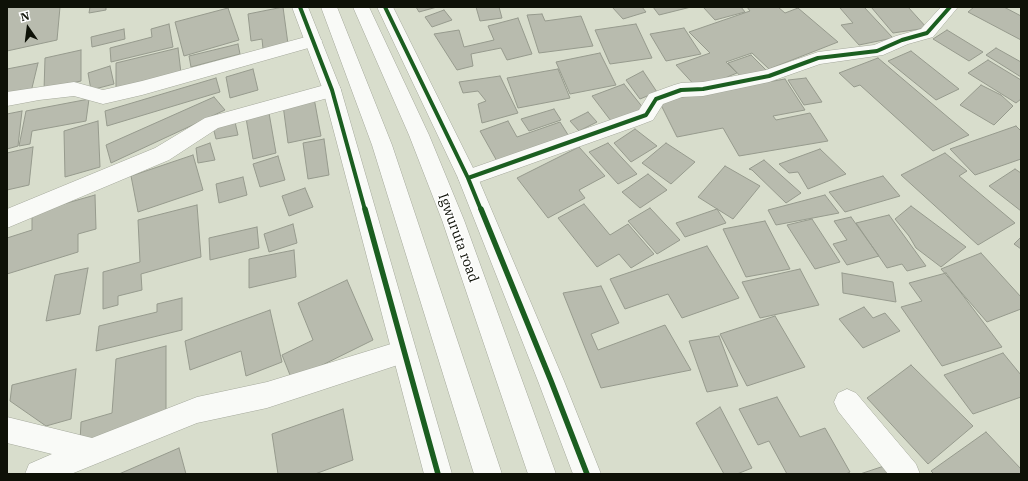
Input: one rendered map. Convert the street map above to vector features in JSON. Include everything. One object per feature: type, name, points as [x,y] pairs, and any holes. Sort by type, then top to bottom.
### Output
[{"type":"street","points":[[300,7],[332,90],[438,474]]},
{"type":"street","points":[[329,7],[382,145],[488,474]]},
{"type":"street","name":"Igwuruta road","points":[[361,7],[419,135],[453,220],[542,474]]},
{"type":"street","points":[[385,7],[468,178],[551,381],[587,474]]},
{"type":"street","points":[[468,178],[646,115],[656,99],[681,90],[703,89],[769,76],[818,58],[877,51],[902,40],[927,33],[950,7]]},
{"type":"street","points":[[7,99],[39,93],[74,89],[103,97],[142,88],[313,41]]},
{"type":"street","points":[[7,219],[162,154],[212,123],[332,90]]},
{"type":"street","points":[[39,474],[92,451],[197,410],[267,395],[404,352]]},
{"type":"street","points":[[847,402],[906,474]]},
{"type":"street","points":[[7,430],[92,451]]},
{"type":"building","points":[[7,7],[60,7],[57,40],[7,51]]},
{"type":"building","points":[[90,7],[106,7],[106,10],[89,13]]},
{"type":"building","points":[[283,7],[288,44],[263,49],[262,39],[251,41],[248,14]]},
{"type":"building","points":[[416,7],[437,7],[419,12]]},
{"type":"building","points":[[476,7],[499,7],[502,18],[480,21]]},
{"type":"building","points":[[612,7],[642,7],[646,12],[623,19]]},
{"type":"building","points":[[653,7],[691,7],[659,15]]},
{"type":"building","points":[[703,7],[741,7],[745,12],[715,20]]},
{"type":"building","points":[[747,7],[778,7],[785,13],[798,8],[838,42],[769,69],[752,53],[726,62],[737,73],[698,89],[676,65],[710,53],[689,32],[750,11]]},
{"type":"building","points":[[864,7],[893,38],[859,45],[841,25],[853,23],[840,8]]},
{"type":"building","points":[[871,7],[908,7],[927,28],[893,33]]},
{"type":"building","points":[[974,7],[1004,7],[1021,16],[1021,40],[968,12]]},
{"type":"building","points":[[228,8],[239,40],[184,56],[175,22]]},
{"type":"building","points":[[444,10],[452,20],[432,27],[425,17]]},
{"type":"building","points":[[542,14],[545,21],[581,16],[593,46],[539,53],[527,15]]},
{"type":"building","points":[[518,18],[532,54],[507,60],[501,48],[471,54],[473,66],[457,70],[434,34],[459,30],[464,47],[494,40],[488,26]]},
{"type":"building","points":[[169,24],[173,47],[111,62],[110,48],[152,37],[151,29]]},
{"type":"building","points":[[636,24],[652,58],[610,64],[595,30]]},
{"type":"building","points":[[684,28],[701,54],[666,61],[650,34]]},
{"type":"building","points":[[124,29],[125,39],[92,47],[91,37]]},
{"type":"building","points":[[947,30],[983,52],[969,61],[933,39]]},
{"type":"building","points":[[238,44],[240,54],[191,67],[189,56]]},
{"type":"building","points":[[178,48],[181,73],[116,88],[116,63]]},
{"type":"building","points":[[996,48],[1021,62],[1021,77],[986,55]]},
{"type":"building","points":[[81,50],[81,81],[44,90],[45,58]]},
{"type":"building","points":[[911,51],[959,89],[936,100],[888,61]]},
{"type":"building","points":[[600,53],[616,85],[570,94],[556,62]]},
{"type":"building","points":[[751,55],[767,71],[743,79],[728,63]]},
{"type":"building","points":[[878,58],[969,135],[933,151],[860,85],[854,87],[839,73]]},
{"type":"building","points":[[988,60],[1021,80],[1021,99],[1016,103],[968,73]]},
{"type":"building","points":[[38,63],[31,92],[7,96],[7,69]]},
{"type":"building","points":[[110,66],[114,84],[91,90],[88,73]]},
{"type":"building","points":[[253,69],[258,90],[230,98],[226,77]]},
{"type":"building","points":[[558,69],[570,98],[518,108],[507,78]]},
{"type":"building","points":[[643,71],[657,92],[640,99],[626,80]]},
{"type":"building","points":[[500,76],[518,113],[482,123],[478,104],[486,101],[478,91],[463,93],[459,82]]},
{"type":"building","points":[[216,78],[220,92],[107,126],[105,111]]},
{"type":"building","points":[[806,78],[822,102],[804,105],[788,80]]},
{"type":"building","points":[[785,79],[805,110],[773,116],[776,120],[810,113],[828,141],[739,156],[723,128],[677,137],[659,101]]},
{"type":"building","points":[[624,84],[644,109],[611,121],[592,96]]},
{"type":"building","points":[[981,85],[1001,95],[1013,106],[994,125],[960,105]]},
{"type":"building","points":[[214,97],[225,110],[111,163],[106,145]]},
{"type":"building","points":[[314,98],[321,136],[288,143],[283,105]]},
{"type":"building","points":[[89,99],[86,121],[32,131],[30,144],[19,146],[26,111]]},
{"type":"building","points":[[554,109],[561,120],[529,131],[521,119]]},
{"type":"building","points":[[22,111],[18,146],[7,149],[7,114]]},
{"type":"building","points":[[588,112],[597,122],[579,131],[570,121]]},
{"type":"building","points":[[269,113],[276,153],[253,159],[246,118]]},
{"type":"building","points":[[98,121],[100,167],[65,177],[64,131]]},
{"type":"building","points":[[508,121],[517,137],[560,122],[570,138],[498,163],[480,131]]},
{"type":"building","points":[[235,122],[238,135],[216,139],[213,127]]},
{"type":"building","points":[[1016,126],[1021,131],[1021,159],[975,175],[950,149]]},
{"type":"building","points":[[635,129],[657,146],[631,162],[614,143]]},
{"type":"building","points":[[324,139],[329,175],[308,179],[303,143]]},
{"type":"building","points":[[210,143],[215,160],[198,163],[196,148]]},
{"type":"building","points":[[608,143],[637,174],[618,184],[589,152]]},
{"type":"building","points":[[666,143],[695,162],[671,184],[642,163]]},
{"type":"building","points":[[33,147],[29,185],[7,190],[7,153]]},
{"type":"building","points":[[579,147],[605,176],[579,190],[585,198],[548,218],[517,178]]},
{"type":"building","points":[[820,149],[846,174],[808,189],[798,172],[789,173],[779,164]]},
{"type":"building","points":[[945,153],[967,171],[959,176],[1015,223],[978,245],[901,175]]},
{"type":"building","points":[[193,155],[203,190],[138,212],[131,176]]},
{"type":"building","points":[[278,156],[285,180],[260,187],[253,164]]},
{"type":"building","points":[[764,160],[801,193],[786,203],[752,170],[749,169]]},
{"type":"building","points":[[725,166],[760,186],[733,219],[698,197]]},
{"type":"building","points":[[1015,169],[1021,173],[1021,211],[989,186]]},
{"type":"building","points":[[648,174],[667,190],[640,208],[622,192]]},
{"type":"building","points":[[883,176],[900,196],[845,212],[829,192]]},
{"type":"building","points":[[243,177],[247,195],[219,203],[216,184]]},
{"type":"building","points":[[305,188],[313,207],[289,216],[282,196]]},
{"type":"building","points":[[95,195],[96,229],[78,234],[78,252],[7,274],[7,238],[32,230],[32,213]]},
{"type":"building","points":[[825,195],[839,213],[776,225],[768,210]]},
{"type":"building","points":[[584,204],[610,235],[628,224],[654,254],[631,268],[619,254],[597,267],[558,218]]},
{"type":"building","points":[[197,205],[201,257],[141,274],[142,290],[118,296],[118,305],[103,309],[103,272],[140,262],[138,220]]},
{"type":"building","points":[[911,206],[966,247],[941,267],[916,248],[909,236],[895,219]]},
{"type":"building","points":[[650,208],[680,240],[657,254],[628,221]]},
{"type":"building","points":[[717,209],[726,223],[685,237],[676,223]]},
{"type":"building","points":[[889,215],[926,266],[907,271],[902,264],[887,268],[856,223]]},
{"type":"building","points":[[851,217],[879,256],[847,265],[833,244],[847,240],[834,221]]},
{"type":"building","points":[[812,219],[840,262],[815,269],[787,225]]},
{"type":"building","points":[[765,221],[790,269],[746,277],[723,229]]},
{"type":"building","points":[[293,224],[297,243],[269,252],[264,234]]},
{"type":"building","points":[[257,227],[259,248],[210,260],[209,238]]},
{"type":"building","points":[[1021,237],[1021,249],[1014,244]]},
{"type":"building","points":[[707,246],[739,298],[682,318],[668,294],[625,309],[610,279]]},
{"type":"building","points":[[294,250],[296,277],[249,288],[249,259]]},
{"type":"building","points":[[981,253],[1021,297],[1021,309],[987,322],[941,269]]},
{"type":"building","points":[[88,268],[80,314],[46,321],[55,275]]},
{"type":"building","points":[[800,269],[819,305],[760,318],[742,282]]},
{"type":"building","points":[[842,273],[893,282],[896,302],[843,293]]},
{"type":"building","points":[[946,273],[1002,347],[942,366],[901,307],[922,301],[909,283]]},
{"type":"building","points":[[347,280],[373,340],[292,380],[282,355],[313,340],[298,303]]},
{"type":"building","points":[[601,286],[619,323],[591,334],[598,350],[665,325],[691,370],[601,388],[563,293]]},
{"type":"building","points":[[182,298],[182,330],[96,351],[99,326],[157,312],[157,304]]},
{"type":"building","points":[[864,307],[873,318],[885,313],[900,331],[863,348],[839,319]]},
{"type":"building","points":[[270,310],[282,362],[246,376],[241,351],[190,370],[185,341]]},
{"type":"building","points":[[775,316],[805,367],[747,386],[720,334]]},
{"type":"building","points":[[719,336],[738,386],[707,392],[689,341]]},
{"type":"building","points":[[166,346],[166,419],[80,442],[81,422],[112,413],[116,359]]},
{"type":"building","points":[[1003,353],[1021,375],[1021,397],[973,414],[944,375]]},
{"type":"building","points":[[911,365],[973,426],[928,464],[867,398]]},
{"type":"building","points":[[76,369],[71,419],[46,426],[10,401],[12,385]]},
{"type":"building","points":[[777,397],[800,437],[825,428],[850,472],[846,474],[787,474],[769,441],[758,445],[739,409]]},
{"type":"building","points":[[720,407],[752,468],[737,474],[724,474],[696,423]]},
{"type":"building","points":[[343,409],[353,460],[315,474],[278,474],[272,434]]},
{"type":"building","points":[[986,432],[1021,469],[1021,474],[934,474],[931,471]]},
{"type":"building","points":[[179,448],[186,474],[119,474]]},
{"type":"building","points":[[887,465],[893,474],[860,474]]},
{"type":"cycle path","points":[[300,7],[332,90],[438,474]]},
{"type":"cycle path","points":[[385,7],[468,178],[551,381],[587,474]]},
{"type":"cycle path","points":[[468,178],[646,115],[656,99],[681,90],[703,89],[769,76],[818,58],[877,51],[902,40],[927,33],[950,7]]}]
